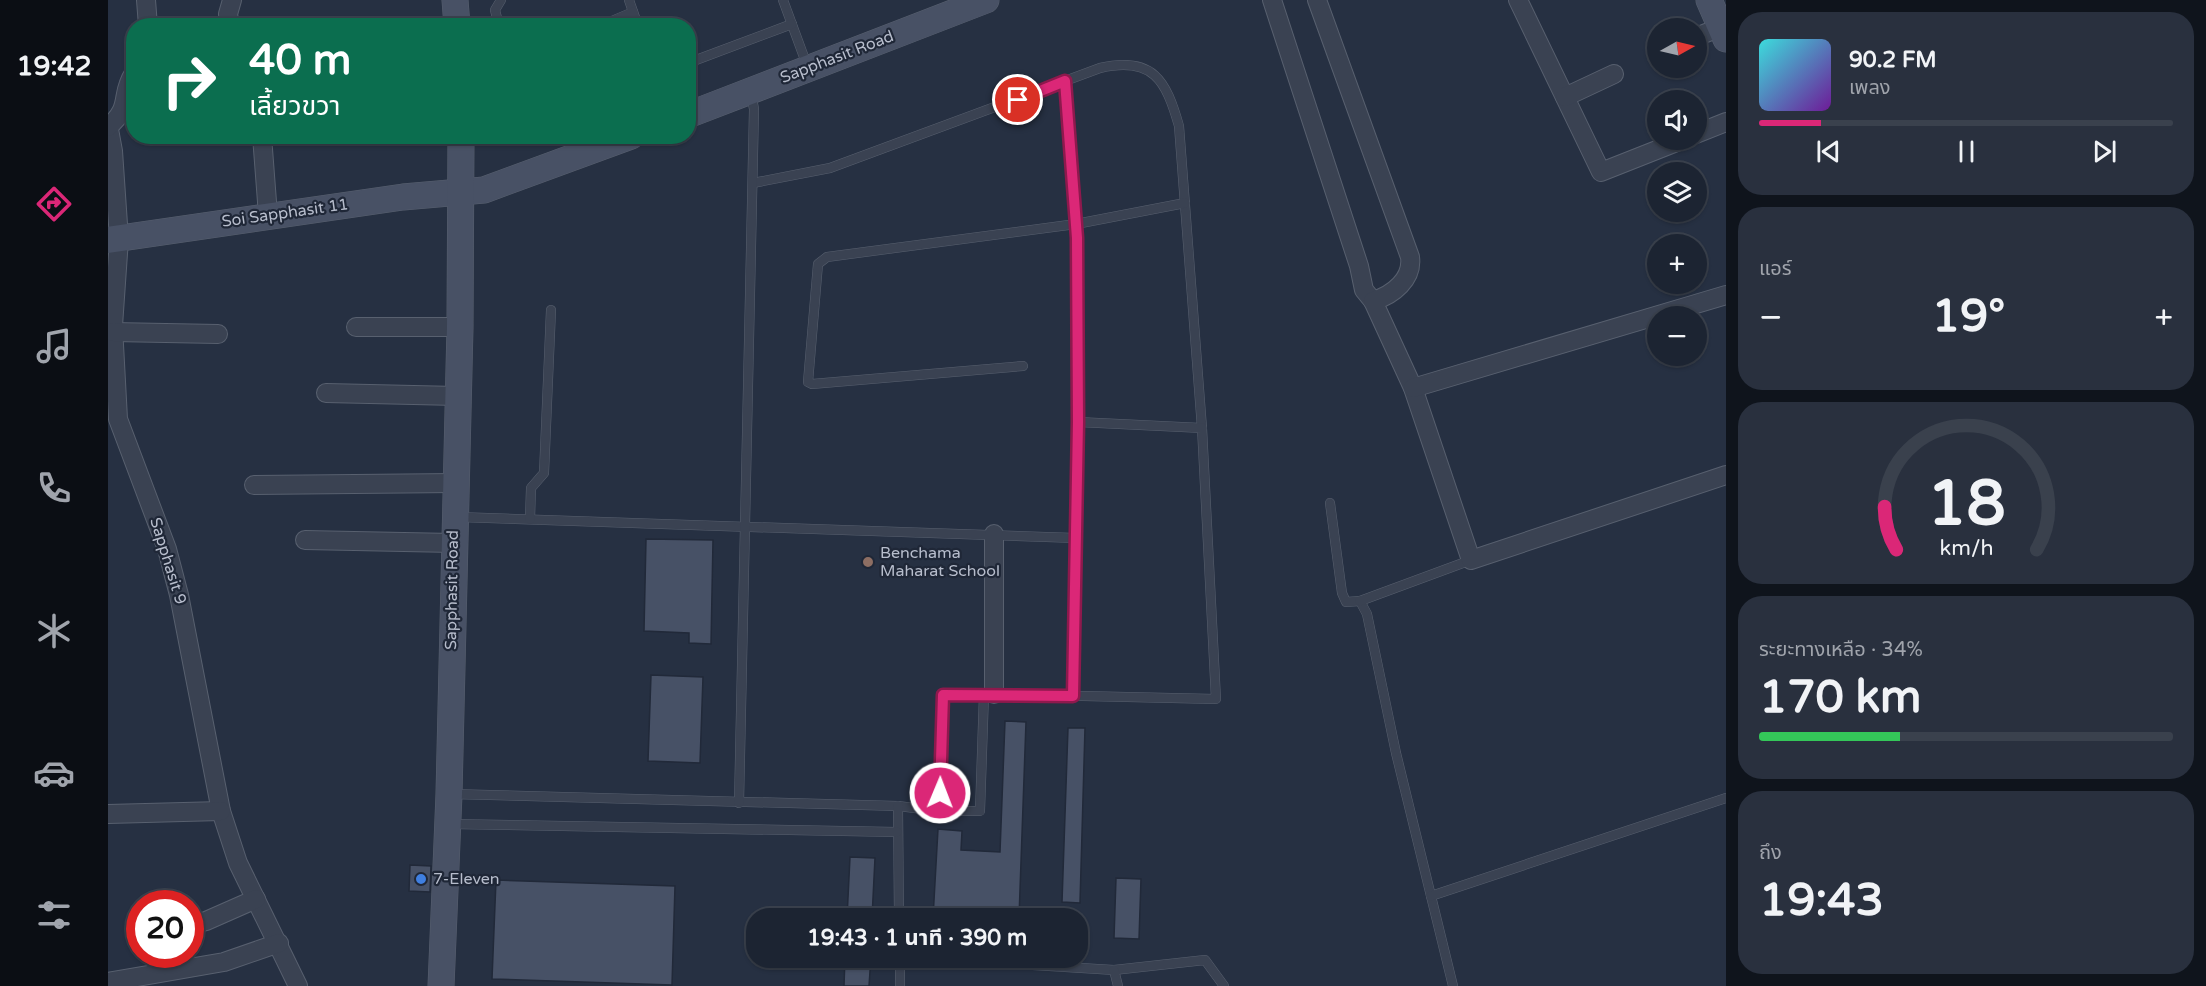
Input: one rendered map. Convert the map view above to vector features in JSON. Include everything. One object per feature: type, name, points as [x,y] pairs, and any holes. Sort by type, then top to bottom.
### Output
[{"type":"street","points":[[146,0],[147,18]]},
{"type":"street","points":[[229,18],[232,0]]},
{"type":"street","name":"Sapphasit Road","points":[[696,112],[986,0]]},
{"type":"street","points":[[1272,0],[1359,266],[1364,290],[1373,301],[1413,388],[1471,560],[1726,475]]},
{"type":"street","points":[[1317,0],[1410,257],[1411,268],[1406,279],[1387,297],[1373,301]]},
{"type":"street","points":[[1518,0],[1601,172],[1657,150]]},
{"type":"street","points":[[1707,35],[1724,33],[1709,0]]},
{"type":"street","points":[[1565,98],[1614,74]]},
{"type":"street","points":[[108,125],[126,108]]},
{"type":"street","points":[[1707,130],[1726,122]]},
{"type":"street","name":"Sapphasit 9","points":[[108,125],[113,151],[114,239],[111,328],[118,419],[167,549],[179,595],[221,811],[238,863],[298,986]]},
{"type":"street","points":[[263,144],[268,215]]},
{"type":"street","name":"Sapphasit Road","points":[[441,986],[449,794],[453,543],[463,193],[461,144]]},
{"type":"street","points":[[463,193],[490,188],[606,144]]},
{"type":"street","name":"Soi Sapphasit 11","points":[[114,239],[403,197],[463,193]]},
{"type":"street","points":[[1413,388],[1726,295]]},
{"type":"street","points":[[356,327],[460,327]]},
{"type":"street","points":[[111,328],[218,334]]},
{"type":"street","points":[[326,393],[458,396]]},
{"type":"street","points":[[254,485],[455,483]]},
{"type":"street","points":[[989,694],[994,534]]},
{"type":"street","points":[[305,540],[453,543]]},
{"type":"street","points":[[108,814],[221,811]]},
{"type":"street","points":[[204,922],[256,899]]},
{"type":"street","points":[[108,982],[224,962],[279,943]]},
{"type":"lane","points":[[497,18],[495,10],[501,0]]},
{"type":"lane","points":[[629,0],[635,18]]},
{"type":"lane","points":[[783,0],[808,69]]},
{"type":"lane","points":[[619,18],[633,12]]},
{"type":"lane","points":[[696,60],[792,24]]},
{"type":"lane","points":[[753,183],[830,168],[1065,81],[1122,63],[1140,68],[1158,78],[1169,92],[1179,126],[1185,203],[1202,428],[1216,699],[943,695],[939,811]]},
{"type":"lane","points":[[1065,81],[1076,224],[1078,422],[1073,696]]},
{"type":"lane","points":[[739,803],[753,183],[754,109],[750,91]]},
{"type":"lane","points":[[1023,366],[812,384],[808,382],[818,264],[827,257],[1076,224],[1185,203]]},
{"type":"lane","points":[[530,519],[531,488],[544,473],[551,310]]},
{"type":"lane","points":[[1078,422],[1202,428]]},
{"type":"lane","points":[[1330,503],[1342,592],[1346,602],[1360,601],[1471,560]]},
{"type":"lane","points":[[454,517],[1076,538]]},
{"type":"lane","points":[[1360,601],[1367,614],[1396,753],[1453,986]]},
{"type":"lane","points":[[449,794],[897,806],[939,811],[980,811],[989,694]]},
{"type":"lane","points":[[1431,896],[1726,798]]},
{"type":"lane","points":[[897,806],[899,908]]},
{"type":"lane","points":[[447,824],[897,832]]},
{"type":"lane","points":[[1081,968],[1114,970],[1205,960],[1224,986]]},
{"type":"lane","points":[[900,968],[900,986]]},
{"type":"lane","points":[[1114,970],[1118,986]]},
{"type":"building","points":[[646,539],[713,540],[711,644],[689,643],[689,633],[644,631]]},
{"type":"building","points":[[651,675],[703,677],[700,763],[648,761]]},
{"type":"building","points":[[1005,721],[1026,722],[1019,908],[934,908],[938,829],[962,831],[961,850],[1000,852]]},
{"type":"building","points":[[1068,728],[1085,728],[1080,903],[1062,902]]},
{"type":"building","points":[[850,857],[875,858],[872,908],[847,908]]},
{"type":"building","points":[[410,865],[431,866],[430,892],[409,891]]},
{"type":"building","points":[[1116,878],[1141,879],[1139,939],[1114,938]]},
{"type":"building","points":[[496,880],[675,886],[672,985],[492,979]]},
{"type":"building","points":[[845,968],[870,968],[869,986],[844,986]]},
{"type":"place","name":"Benchama Maharat School","points":[[868,562]]},
{"type":"place","name":"7-Eleven","points":[[421,879]]},
{"type":"route","points":[[940,793],[943,695],[1073,696],[1078,422],[1077,238],[1065,81],[1018,100]]}]
